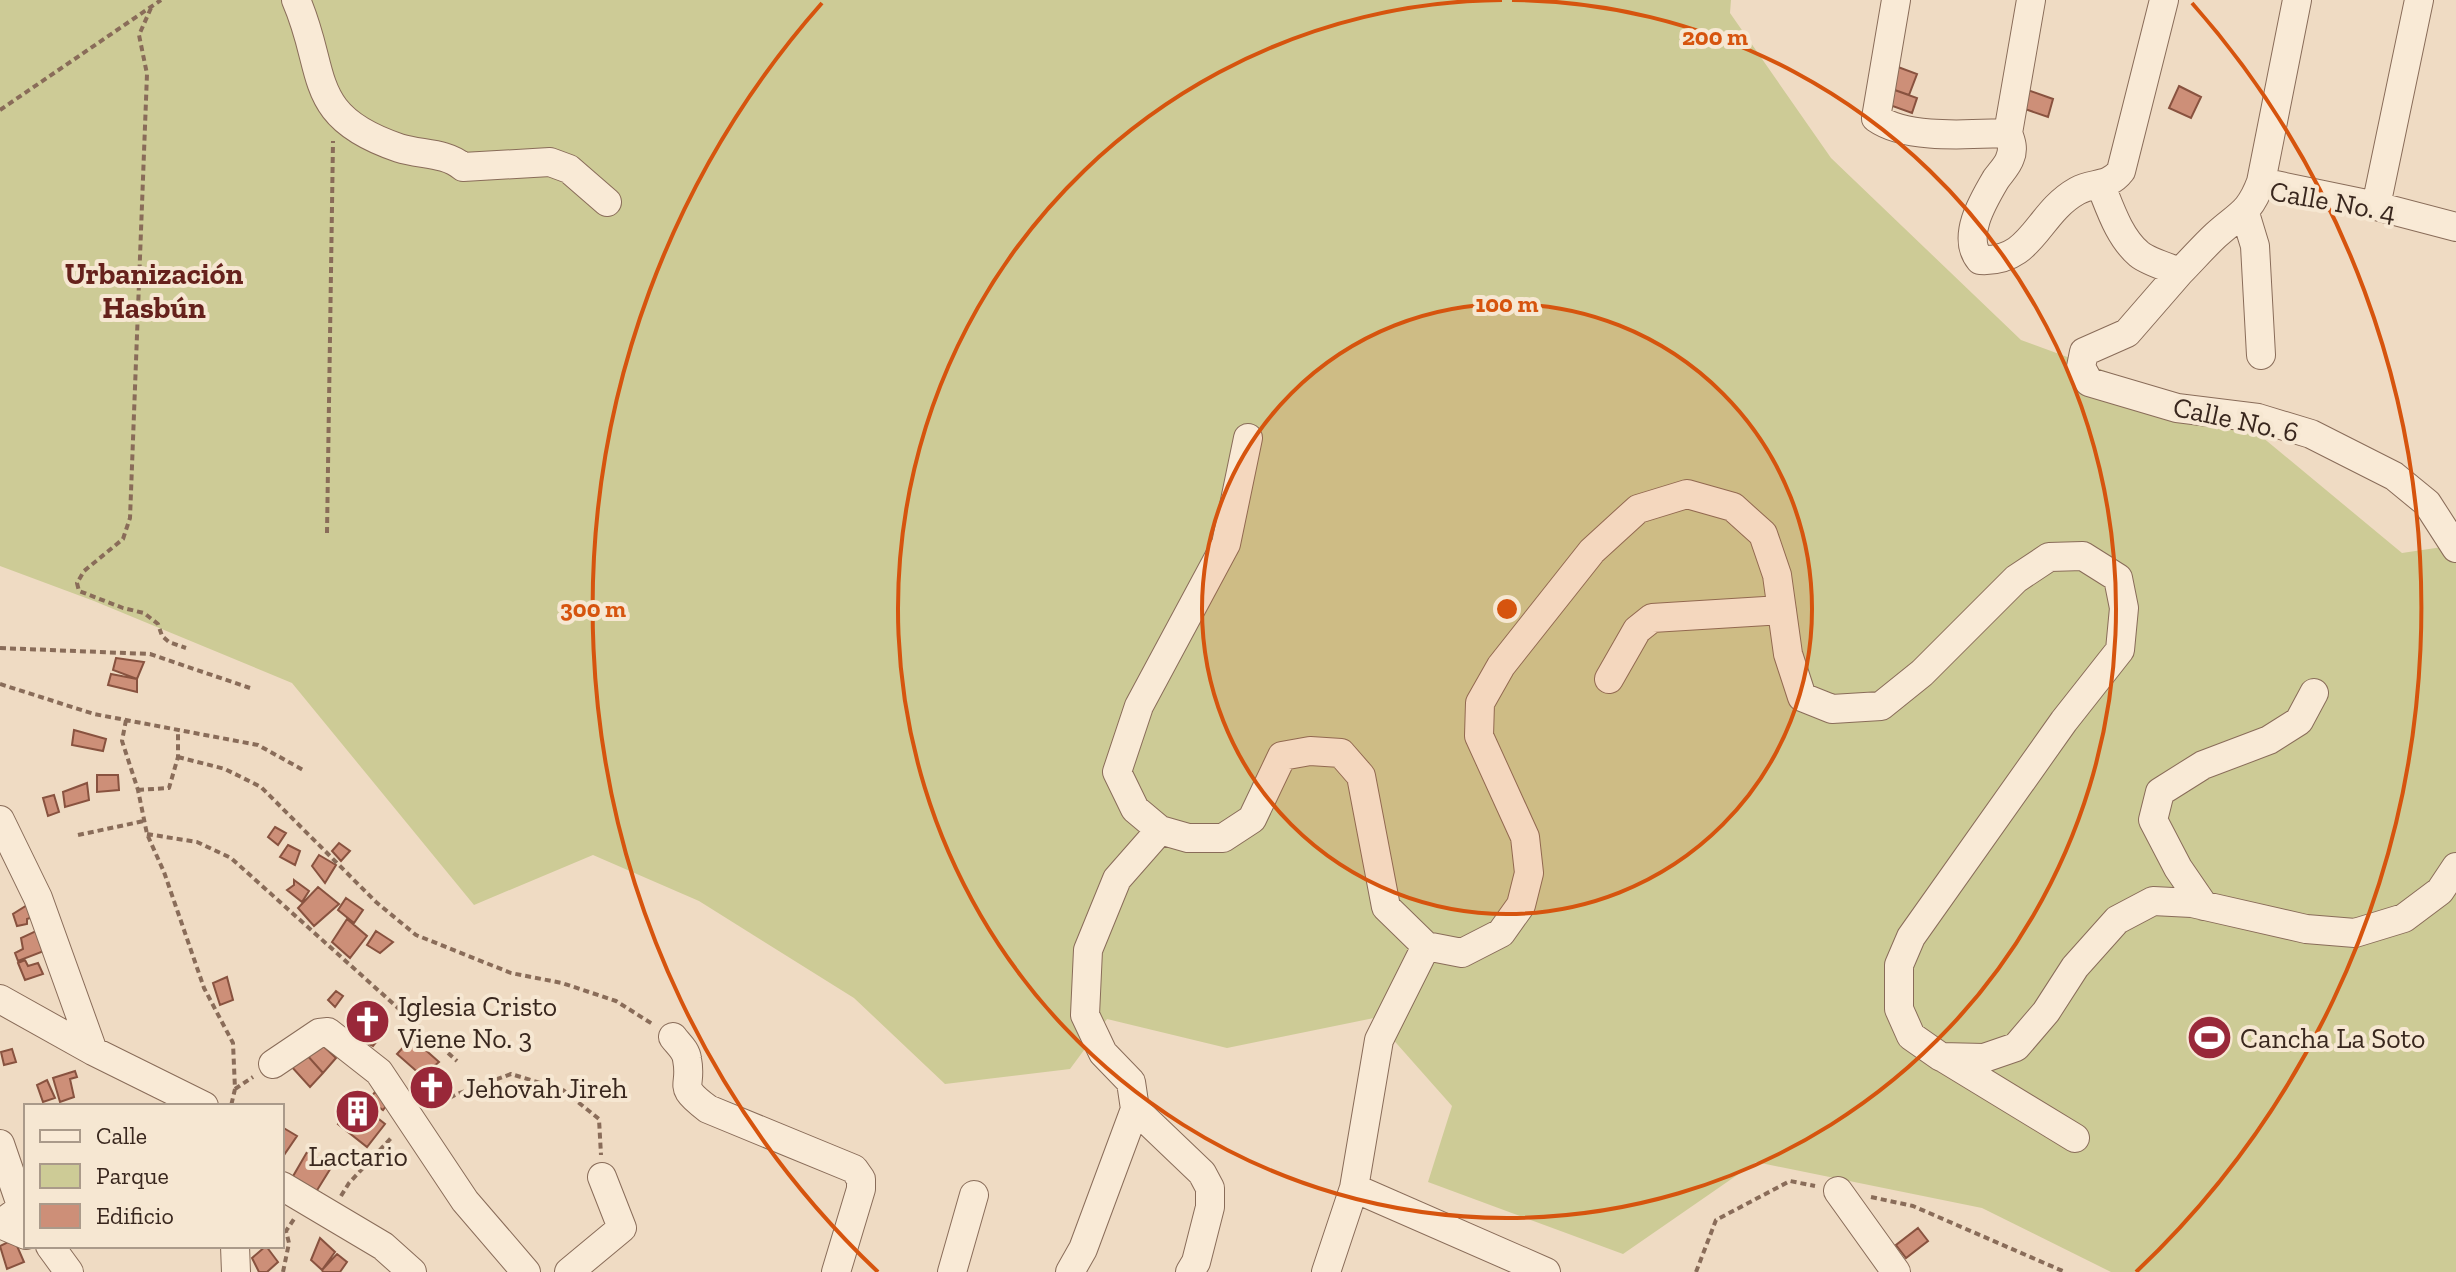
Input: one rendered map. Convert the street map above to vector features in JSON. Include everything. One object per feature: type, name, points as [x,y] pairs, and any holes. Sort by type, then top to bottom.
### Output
[{"type":"street","points":[[296,0],[318,80],[333,110],[361,131],[400,148],[453,159],[463,167],[550,162],[569,169],[607,202]]},
{"type":"street","points":[[1896,0],[1875,114],[1878,121],[1923,132],[2008,133]]},
{"type":"street","points":[[2031,0],[2008,133],[2012,144],[2011,157],[1976,217],[1972,250],[1980,260],[2010,257],[2055,207],[2079,189],[2111,178]]},
{"type":"street","points":[[2164,0],[2111,178],[2118,226],[2129,243],[2140,255],[2180,272]]},
{"type":"street","points":[[2261,182],[2297,0]]},
{"type":"street","points":[[2376,206],[2419,0]]},
{"type":"street","name":"Calle No. 4","points":[[2081,367],[2084,352],[2127,333],[2218,233],[2245,213],[2261,182],[2376,206],[2456,227]]},
{"type":"street","points":[[2245,213],[2255,246],[2261,355]]},
{"type":"street","name":"Calle No. 6","points":[[2081,367],[2089,382],[2125,393],[2177,408],[2258,418],[2311,434],[2394,476],[2427,503],[2456,548]]},
{"type":"street","points":[[1248,438],[1226,544],[1139,706],[1117,772],[1135,809],[1160,830],[1188,838],[1223,838],[1252,819],[1282,756],[1310,751],[1341,753],[1361,776],[1386,907],[1426,946],[1462,953],[1501,933],[1521,905],[1529,873],[1525,837],[1479,736],[1480,703],[1501,666],[1592,551],[1638,509],[1687,494],[1733,507],[1763,534],[1777,575],[1788,654],[1802,697],[1832,709],[1881,706],[1922,673],[2016,579],[2049,557],[2083,556],[2118,578],[2124,608],[2120,650],[2064,721],[1911,937],[1899,965],[1899,1009],[1911,1036],[2075,1138]]},
{"type":"street","points":[[1609,679],[1637,630],[1652,618],[1782,610]]},
{"type":"street","points":[[2204,906],[2178,868],[2153,820],[2160,792],[2203,765],[2269,740],[2299,721],[2314,693]]},
{"type":"street","points":[[0,820],[38,898],[93,1051]]},
{"type":"street","points":[[1070,1272],[1088,1236],[1135,1109],[1131,1082],[1103,1053],[1085,1015],[1088,950],[1117,879],[1160,830]]},
{"type":"street","points":[[1941,1057],[1984,1058],[2016,1047],[2046,1012],[2075,967],[2117,920],[2153,901],[2204,906],[2306,929],[2355,933],[2404,918],[2440,891],[2456,867]]},
{"type":"street","points":[[1326,1272],[1354,1188],[1379,1040],[1426,946]]},
{"type":"street","points":[[0,999],[93,1051],[200,1104]]},
{"type":"street","points":[[273,1064],[319,1033],[328,1032],[379,1072],[465,1201],[526,1272]]},
{"type":"street","points":[[673,1037],[686,1054],[685,1085],[693,1097],[708,1109],[858,1173],[861,1189],[836,1272]]},
{"type":"street","points":[[1135,1109],[1202,1173],[1210,1188],[1210,1207],[1196,1262],[1190,1272]]},
{"type":"street","points":[[0,1144],[24,1213]]},
{"type":"street","points":[[569,1272],[622,1228],[602,1177]]},
{"type":"street","points":[[1354,1188],[1546,1272]]},
{"type":"street","points":[[1838,1191],[1896,1272]]},
{"type":"street","points":[[294,1194],[383,1246],[412,1272]]},
{"type":"street","points":[[952,1272],[974,1195]]},
{"type":"street","points":[[51,1248],[69,1272]]},
{"type":"path","points":[[0,110],[161,0]]},
{"type":"path","points":[[151,8],[139,35],[147,74],[130,518],[123,539],[84,571],[77,583],[79,591],[144,613],[158,624],[162,636],[169,642],[186,648]]},
{"type":"path","points":[[327,533],[333,110]]},
{"type":"path","points":[[0,648],[150,654],[250,688]]},
{"type":"path","points":[[0,684],[94,714],[258,745],[305,771]]},
{"type":"path","points":[[126,720],[122,741],[138,790],[147,834],[164,872],[204,988],[233,1043],[235,1089],[231,1104]]},
{"type":"path","points":[[138,790],[169,788],[178,757],[178,729]]},
{"type":"path","points":[[178,757],[225,769],[261,787],[376,902],[416,935],[511,973],[562,983],[616,1001],[673,1037]]},
{"type":"path","points":[[78,835],[144,821]]},
{"type":"path","points":[[147,834],[197,842],[231,858],[457,1061]]},
{"type":"path","points":[[511,1074],[563,1090],[599,1119],[602,1177]]},
{"type":"path","points":[[1696,1272],[1716,1220],[1790,1181],[1913,1206],[2065,1272]]},
{"type":"path","points":[[283,1272],[289,1243],[286,1231],[294,1194]]},
{"type":"green space","points":[[0,0],[1731,0],[1730,13],[1831,158],[2021,340],[2244,422],[2402,553],[2456,545],[2456,1272],[2111,1272],[1982,1208],[1756,1162],[1623,1254],[1428,1182],[1452,1106],[1374,1018],[1227,1048],[1107,1019],[1070,1069],[945,1084],[854,998],[699,901],[593,855],[474,905],[292,683],[94,601],[0,566]]},
{"type":"building","points":[[1898,67],[1917,74],[1909,95],[1889,88]]},
{"type":"building","points":[[2179,86],[2201,97],[2191,118],[2169,108]]},
{"type":"building","points":[[1889,88],[1917,98],[1912,113],[1884,103]]},
{"type":"building","points":[[2025,89],[2053,99],[2048,117],[2019,107]]},
{"type":"building","points":[[116,658],[144,662],[137,679],[113,670]]},
{"type":"building","points":[[111,674],[137,679],[137,692],[108,685]]},
{"type":"building","points":[[74,730],[106,739],[103,751],[72,745]]},
{"type":"building","points":[[97,775],[118,775],[119,790],[97,792]]},
{"type":"building","points":[[87,783],[89,800],[65,807],[63,792]]},
{"type":"building","points":[[54,795],[59,812],[48,816],[43,798]]},
{"type":"building","points":[[275,827],[286,833],[278,845],[268,837]]},
{"type":"building","points":[[339,843],[350,851],[341,861],[332,851]]},
{"type":"building","points":[[288,845],[300,851],[295,865],[280,857]]},
{"type":"building","points":[[319,855],[336,865],[325,883],[312,866]]},
{"type":"building","points":[[294,880],[309,891],[302,902],[287,890],[294,885]]},
{"type":"building","points":[[318,887],[339,904],[314,926],[298,908]]},
{"type":"building","points":[[346,898],[363,910],[354,923],[338,910]]},
{"type":"building","points":[[32,902],[36,916],[27,919],[27,924],[17,926],[13,914]]},
{"type":"building","points":[[347,919],[367,936],[350,958],[332,942]]},
{"type":"building","points":[[36,931],[44,951],[18,961],[15,953],[23,949],[21,938]]},
{"type":"building","points":[[376,931],[393,942],[380,953],[367,945]]},
{"type":"building","points":[[25,960],[28,966],[38,963],[43,974],[25,980],[18,963]]},
{"type":"building","points":[[227,977],[233,1000],[220,1005],[213,983]]},
{"type":"building","points":[[336,991],[343,996],[335,1007],[328,1000]]},
{"type":"building","points":[[369,1026],[382,1035],[373,1046],[361,1040]]},
{"type":"building","points":[[412,1038],[439,1062],[422,1076],[397,1054]]},
{"type":"building","points":[[318,1041],[336,1058],[323,1073],[306,1054]]},
{"type":"building","points":[[12,1049],[16,1062],[4,1065],[1,1052]]},
{"type":"building","points":[[306,1054],[323,1073],[310,1087],[290,1065]]},
{"type":"building","points":[[75,1071],[77,1077],[70,1079],[74,1097],[60,1102],[53,1078]]},
{"type":"building","points":[[47,1080],[55,1098],[43,1102],[37,1085]]},
{"type":"building","points":[[375,1092],[389,1102],[383,1110],[369,1100]]},
{"type":"building","name":"Lactario","points":[[356,1101],[385,1124],[367,1147],[338,1124]]},
{"type":"building","points":[[284,1128],[297,1136],[284,1155]]},
{"type":"building","points":[[307,1152],[332,1166],[316,1192],[292,1178]]},
{"type":"building","points":[[1918,1228],[1928,1241],[1906,1258],[1896,1245]]},
{"type":"building","points":[[320,1238],[335,1252],[322,1270],[311,1260]]},
{"type":"building","points":[[14,1239],[24,1262],[7,1269],[0,1246]]},
{"type":"building","points":[[268,1248],[278,1262],[267,1272],[259,1272],[252,1258]]},
{"type":"building","points":[[337,1254],[347,1262],[340,1272],[323,1272],[322,1270]]},
{"type":"place","name":"Iglesia Cristo Viene No. 3","points":[[367,1022]]},
{"type":"place","name":"Cancha La Soto","points":[[2209,1038]]},
{"type":"place","name":"Jehovah Jireh","points":[[432,1088]]},
{"type":"place","name":"Lactario","points":[[358,1112]]},
{"type":"district","name":"Urbanización Hasbún","points":[[154,291]]}]
